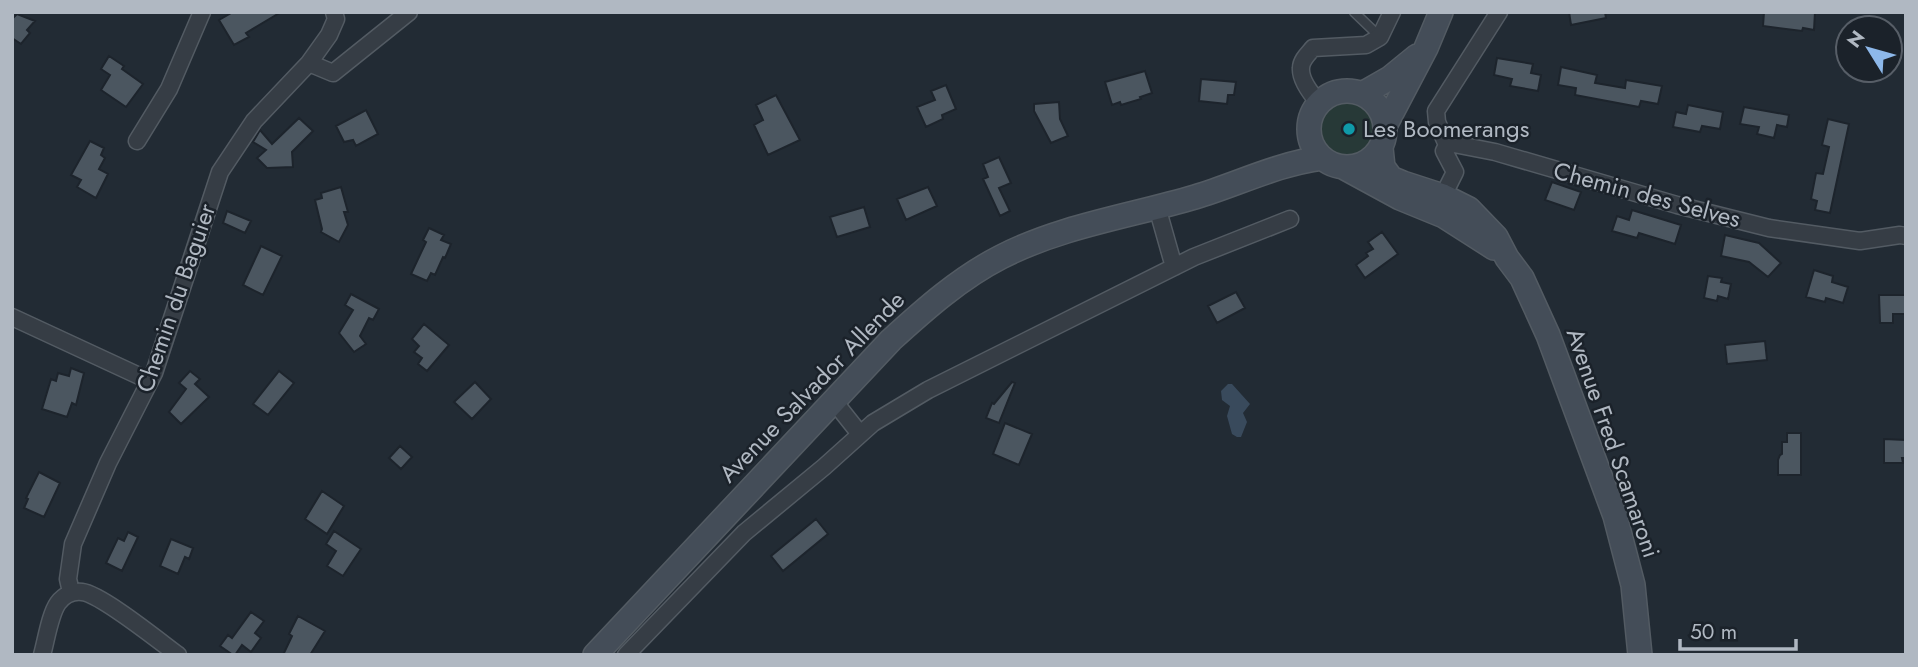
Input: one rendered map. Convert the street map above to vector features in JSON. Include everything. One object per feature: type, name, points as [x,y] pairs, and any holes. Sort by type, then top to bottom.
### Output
[{"type":"main road","points":[[1383,137],[1383,116],[1378,107],[1371,99],[1351,91],[1328,96],[1319,103],[1309,126],[1312,144],[1333,163],[1354,167],[1374,157],[1441,12]]},
{"type":"main road","points":[[1362,94],[1390,78],[1426,48]]},
{"type":"main road","name":"Avenue Salvador Allende","points":[[1272,169],[1309,126]]},
{"type":"main road","name":"Avenue Fred Scamaroni","points":[[1383,137],[1383,167],[1391,177],[1443,196],[1469,209],[1496,237],[1522,278],[1548,335],[1615,516],[1633,585],[1640,655]]},
{"type":"main road","name":"Avenue Fred Scamaroni","points":[[1333,163],[1400,198],[1444,216],[1507,258]]},
{"type":"main road","name":"Avenue Salvador Allende","points":[[595,655],[891,340],[932,303],[1001,257],[1081,227],[1229,187],[1272,169],[1333,163]]},
{"type":"street","points":[[137,141],[169,89],[202,12]]},
{"type":"street","name":"Chemin du Baguier","points":[[71,593],[68,579],[74,544],[108,463],[150,381],[220,172],[254,121],[309,63],[329,35],[336,19],[334,12]]},
{"type":"street","points":[[309,63],[333,74],[409,12]]},
{"type":"street","points":[[1319,103],[1305,81],[1301,68],[1313,48],[1366,45],[1380,37],[1392,12]]},
{"type":"street","points":[[1400,198],[1410,195],[1436,202],[1443,196],[1455,172],[1444,151],[1447,145],[1437,122],[1436,111],[1499,12]]},
{"type":"street","name":"Chemin des Selves","points":[[1447,145],[1495,152],[1676,205],[1769,228],[1860,241],[1906,236]]},
{"type":"street","points":[[1157,207],[1174,267]]},
{"type":"street","points":[[626,655],[744,533],[873,423],[928,390],[1194,257],[1290,219]]},
{"type":"street","points":[[12,317],[150,381]]},
{"type":"street","points":[[833,400],[860,434]]},
{"type":"street","points":[[42,655],[55,607],[71,593],[81,592],[99,598],[178,655]]},
{"type":"lane","points":[[1354,12],[1380,37]]},
{"type":"shaded area","points":[[1347,101],[1358,103],[1367,109],[1373,118],[1373,140],[1367,149],[1358,155],[1347,157],[1336,155],[1327,149],[1321,140],[1319,129],[1321,118],[1327,109],[1336,103]]},
{"type":"water","points":[[1228,384],[1232,384],[1250,404],[1243,413],[1247,422],[1241,437],[1232,434],[1227,416],[1230,406],[1222,400],[1221,391]]},
{"type":"building","points":[[233,12],[281,12],[246,33],[249,37],[234,45],[219,20]]},
{"type":"building","points":[[1569,12],[1605,12],[1606,18],[1571,25]]},
{"type":"building","points":[[1764,12],[1815,12],[1814,30],[1763,26]]},
{"type":"building","points":[[17,14],[35,21],[27,30],[30,33],[21,44],[12,38],[12,19]]},
{"type":"building","points":[[109,56],[143,84],[126,107],[101,90],[110,75],[101,69]]},
{"type":"building","points":[[1497,58],[1533,64],[1531,73],[1541,75],[1538,91],[1510,86],[1512,79],[1494,75]]},
{"type":"building","points":[[1561,67],[1597,75],[1595,83],[1625,88],[1626,80],[1662,86],[1658,104],[1641,101],[1639,107],[1575,95],[1576,88],[1558,85]]},
{"type":"building","points":[[1145,71],[1152,93],[1121,105],[1120,102],[1112,105],[1105,82]]},
{"type":"building","points":[[1201,79],[1236,82],[1234,95],[1228,95],[1227,104],[1199,101]]},
{"type":"building","points":[[946,85],[956,109],[926,127],[917,107],[935,100],[931,91]]},
{"type":"building","points":[[776,95],[800,140],[768,155],[754,125],[763,120],[756,105]]},
{"type":"building","points":[[1059,102],[1060,119],[1068,136],[1051,143],[1034,111],[1034,104]]},
{"type":"building","points":[[1688,105],[1723,112],[1720,129],[1702,126],[1700,132],[1673,127],[1676,112],[1686,114]]},
{"type":"building","points":[[1744,107],[1789,115],[1787,127],[1777,125],[1774,138],[1757,134],[1759,127],[1740,124]]},
{"type":"building","points":[[366,110],[378,134],[356,146],[353,140],[344,142],[336,126]]},
{"type":"building","points":[[299,118],[313,131],[292,152],[293,167],[267,168],[257,158],[266,150],[253,142],[260,130],[272,144]]},
{"type":"building","points":[[1828,119],[1849,124],[1830,213],[1815,210],[1817,201],[1811,199],[1816,173],[1823,174],[1829,147],[1822,145]]},
{"type":"building","points":[[90,141],[104,148],[101,155],[105,158],[99,169],[108,174],[96,198],[77,187],[81,180],[71,175]]},
{"type":"building","points":[[999,157],[1011,183],[999,188],[1010,211],[1000,216],[983,179],[988,177],[983,164]]},
{"type":"building","points":[[1552,182],[1581,192],[1574,210],[1545,200]]},
{"type":"building","points":[[341,187],[348,212],[344,212],[348,225],[339,242],[321,232],[315,200],[322,198],[321,193]]},
{"type":"building","points":[[928,187],[937,206],[906,220],[897,199]]},
{"type":"building","points":[[864,207],[870,227],[837,237],[830,217]]},
{"type":"building","points":[[1632,210],[1681,225],[1675,244],[1639,233],[1637,238],[1612,231],[1617,216],[1629,220]]},
{"type":"building","points":[[227,211],[251,221],[245,233],[223,223]]},
{"type":"building","points":[[429,228],[444,235],[441,240],[451,244],[435,275],[431,273],[427,281],[411,274],[426,242],[423,240]]},
{"type":"building","points":[[1382,232],[1398,254],[1365,278],[1356,265],[1373,249],[1368,242]]},
{"type":"building","points":[[1725,235],[1759,243],[1781,263],[1768,277],[1749,262],[1721,256]]},
{"type":"building","points":[[261,246],[282,256],[263,295],[243,285]]},
{"type":"building","points":[[1814,270],[1833,276],[1832,282],[1848,287],[1843,303],[1826,298],[1825,302],[1806,297]]},
{"type":"building","points":[[1708,276],[1722,278],[1721,282],[1731,284],[1728,299],[1718,296],[1717,301],[1704,298]]},
{"type":"building","points":[[1236,292],[1245,308],[1217,323],[1208,306]]},
{"type":"building","points":[[351,294],[379,309],[373,320],[369,318],[360,336],[366,344],[354,352],[339,333],[353,310],[345,305]]},
{"type":"building","points":[[1879,295],[1906,295],[1906,314],[1893,314],[1893,323],[1880,323]]},
{"type":"building","points":[[424,324],[449,345],[427,371],[418,364],[422,358],[414,352],[419,346],[412,339]]},
{"type":"building","points":[[1765,341],[1767,360],[1727,364],[1725,345]]},
{"type":"building","points":[[71,368],[84,373],[76,405],[72,403],[67,417],[42,409],[51,379],[56,381],[58,373],[69,376]]},
{"type":"building","points":[[190,371],[200,379],[195,384],[209,397],[181,424],[169,412],[186,389],[179,383]]},
{"type":"building","points":[[279,371],[294,383],[268,415],[253,404]]},
{"type":"building","points":[[475,382],[491,399],[472,419],[454,402]]},
{"type":"building","points":[[1012,382],[1015,383],[999,423],[986,418],[992,403],[994,404]]},
{"type":"building","points":[[1005,423],[1032,434],[1019,465],[993,454]]},
{"type":"building","points":[[1787,433],[1801,433],[1801,475],[1778,475],[1778,460],[1782,454],[1782,442],[1787,442]]},
{"type":"building","points":[[1884,439],[1906,440],[1906,458],[1902,458],[1903,463],[1884,463]]},
{"type":"building","points":[[400,446],[412,457],[401,469],[389,458]]},
{"type":"building","points":[[39,472],[60,483],[44,517],[24,508]]},
{"type":"building","points":[[322,491],[344,506],[327,534],[305,519]]},
{"type":"building","points":[[816,519],[828,534],[783,571],[771,556]]},
{"type":"building","points":[[334,531],[361,549],[343,576],[327,566],[336,551],[326,544]]},
{"type":"building","points":[[128,532],[138,537],[122,571],[106,563],[118,538],[124,541]]},
{"type":"building","points":[[171,539],[193,548],[189,559],[185,557],[178,574],[160,566]]},
{"type":"building","points":[[251,612],[264,621],[255,633],[261,638],[251,652],[242,645],[233,655],[220,646],[228,635],[232,638]]},
{"type":"building","points":[[298,616],[325,631],[310,655],[283,655],[292,636],[289,634]]},
{"type":"place","name":"Les Boomerangs","points":[[1349,129]]}]
